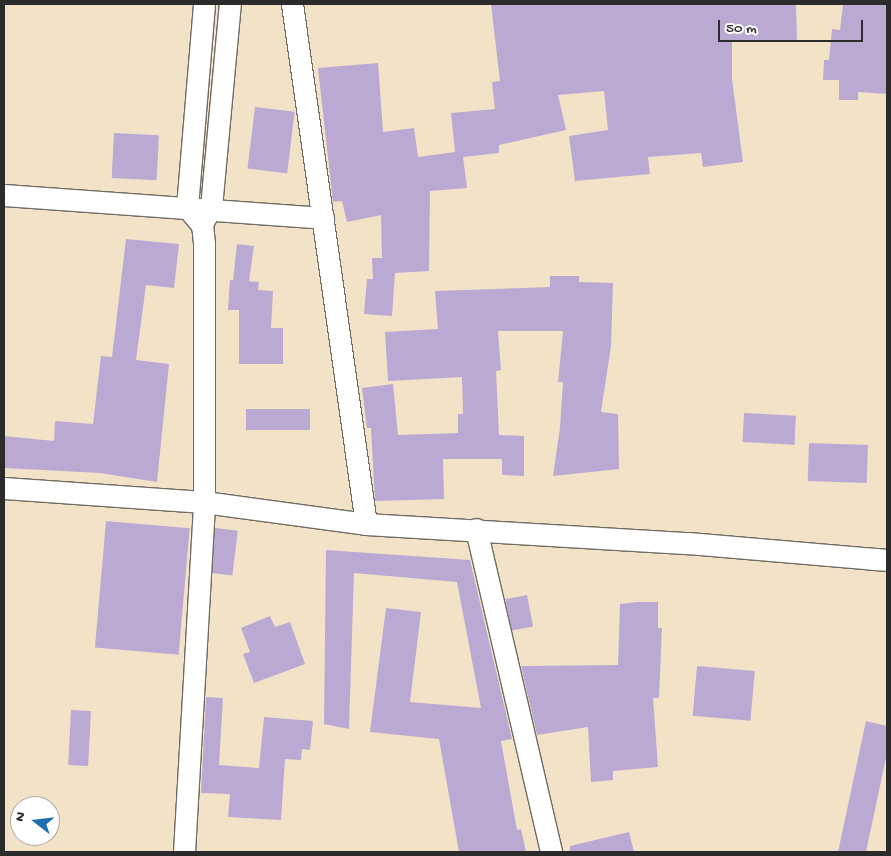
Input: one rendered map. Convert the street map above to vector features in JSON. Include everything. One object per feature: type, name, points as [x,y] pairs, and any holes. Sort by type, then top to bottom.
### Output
[{"type":"street","points":[[187,207],[204,4]]},
{"type":"street","points":[[184,852],[204,502],[206,216],[230,4]]},
{"type":"street","points":[[292,4],[366,524]]},
{"type":"street","points":[[4,194],[187,207],[206,216],[323,218]]},
{"type":"street","points":[[4,488],[204,502],[366,524],[476,529],[887,560]]},
{"type":"street","points":[[476,529],[551,852]]},
{"type":"building","points":[[491,4],[796,4],[797,41],[732,42],[732,79],[743,162],[703,167],[701,153],[648,157],[650,174],[575,181],[569,136],[608,130],[604,91],[558,95],[566,130],[499,145],[499,153],[463,157],[467,188],[430,191],[429,271],[395,273],[392,316],[364,314],[367,279],[373,279],[372,258],[382,258],[381,215],[347,222],[342,201],[333,202],[318,68],[378,63],[383,132],[414,128],[418,157],[455,152],[451,113],[495,109],[492,82],[500,81]]},
{"type":"building","points":[[843,4],[887,4],[887,94],[858,92],[858,100],[839,100],[839,80],[823,80],[824,60],[829,60],[832,29],[840,30]]},
{"type":"building","points":[[255,107],[295,112],[287,173],[247,169]]},
{"type":"building","points":[[114,133],[159,135],[157,180],[112,178]]},
{"type":"building","points":[[126,239],[179,244],[174,288],[146,285],[136,360],[169,364],[157,482],[100,473],[4,468],[4,436],[54,441],[55,421],[93,424],[101,356],[112,357]]},
{"type":"building","points":[[237,244],[254,246],[249,281],[259,282],[258,290],[273,291],[271,328],[283,328],[283,364],[239,364],[239,310],[228,310],[230,280],[233,280]]},
{"type":"building","points":[[550,276],[579,276],[579,282],[613,283],[611,346],[601,412],[618,414],[619,469],[553,476],[560,428],[563,382],[558,382],[563,331],[498,331],[501,370],[496,371],[499,435],[524,436],[524,476],[502,475],[502,459],[443,459],[444,499],[375,501],[371,428],[367,428],[362,388],[393,384],[398,435],[458,433],[458,414],[463,414],[462,377],[388,381],[385,332],[438,329],[435,291],[550,287]]},
{"type":"building","points":[[246,409],[310,409],[310,430],[246,430]]},
{"type":"building","points":[[744,413],[796,416],[794,445],[742,442]]},
{"type":"building","points":[[809,443],[868,445],[867,483],[808,481]]},
{"type":"building","points":[[106,521],[190,528],[179,655],[95,648]]},
{"type":"building","points":[[215,528],[238,531],[232,575],[210,573]]},
{"type":"building","points":[[326,550],[470,560],[512,739],[501,741],[517,830],[521,829],[526,852],[459,852],[439,739],[370,732],[386,608],[421,612],[410,702],[481,708],[457,582],[354,573],[349,729],[324,724]]},
{"type":"building","points":[[527,595],[533,626],[512,631],[505,599]]},
{"type":"building","points":[[658,602],[658,628],[662,628],[659,698],[653,698],[658,767],[613,771],[613,780],[591,782],[588,727],[537,735],[521,666],[618,665],[620,604]]},
{"type":"building","points":[[270,616],[275,627],[290,622],[305,664],[254,683],[243,654],[250,652],[241,628]]},
{"type":"building","points":[[697,666],[755,671],[750,721],[693,716]]},
{"type":"building","points":[[206,697],[223,698],[219,765],[259,768],[264,717],[313,721],[310,750],[302,749],[301,760],[285,759],[281,820],[228,817],[230,794],[201,793]]},
{"type":"building","points":[[71,710],[91,711],[88,766],[68,765]]},
{"type":"building","points":[[866,721],[887,726],[887,753],[866,852],[838,852]]},
{"type":"building","points":[[629,832],[634,852],[570,852],[570,846]]}]
